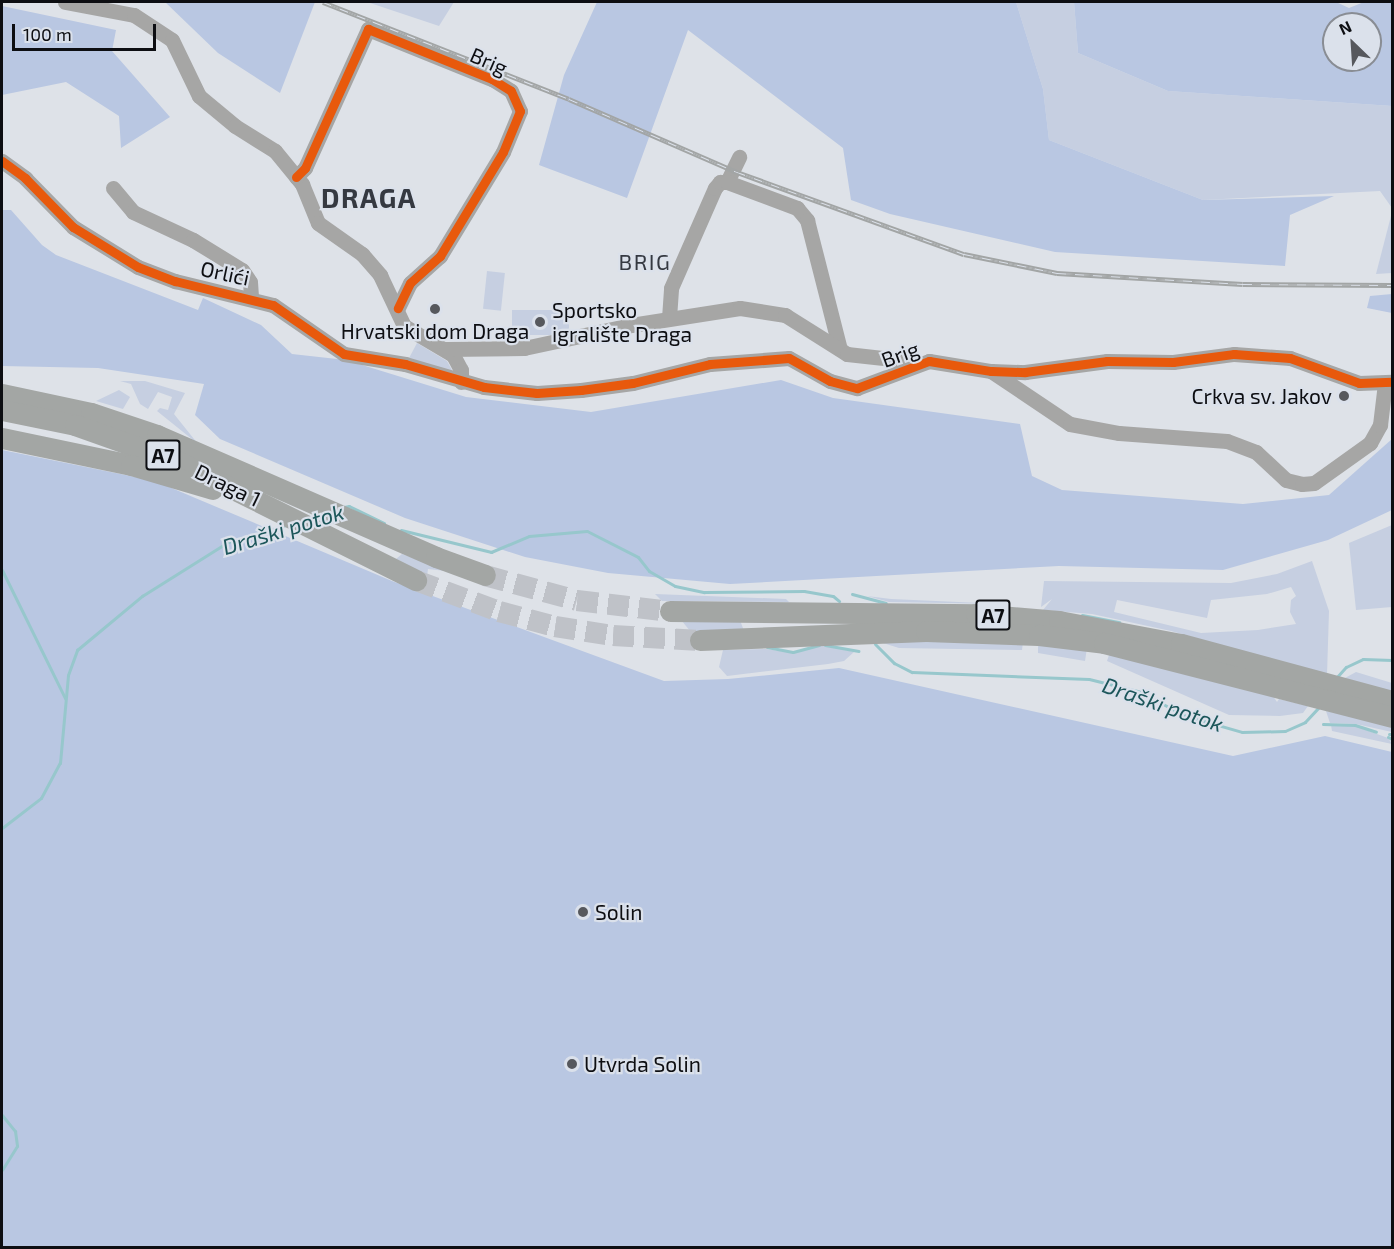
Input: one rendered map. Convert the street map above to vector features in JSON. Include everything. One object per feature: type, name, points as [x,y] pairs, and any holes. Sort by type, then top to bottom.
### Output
[{"type":"highway","points":[[2,387],[92,410]]},
{"type":"highway","name":"A7","points":[[2,394],[92,410],[183,445],[458,566],[485,575]]},
{"type":"highway","name":"Draga 1","points":[[2,410],[75,425],[155,452],[312,533]]},
{"type":"highway","points":[[2,438],[131,465],[207,487],[312,533]]},
{"type":"highway","name":"A7","points":[[312,533],[416,580]]},
{"type":"highway","name":"A7","points":[[670,611],[964,614],[1059,621],[1181,644],[1306,687]]},
{"type":"highway","name":"A7","points":[[700,640],[926,631],[1040,635],[1104,643],[1306,687],[1349,698],[1392,717]]},
{"type":"highway","name":"A7","points":[[1349,698],[1392,701]]},
{"type":"street","name":"Brig","points":[[65,2],[134,15],[172,40],[199,96],[235,126],[267,143],[296,177],[318,223],[362,254],[380,275],[409,331],[446,349],[524,348],[669,318],[732,309],[767,310],[785,315],[840,349],[867,358],[922,363],[949,362],[991,371],[1264,354],[1290,358],[1359,383],[1389,382],[1380,425],[1370,443],[1314,483],[1302,484],[1286,480],[1256,452],[1227,441],[1119,433],[1070,424],[991,371]]},
{"type":"street","name":"Brig","points":[[296,177],[305,168],[368,29],[492,79],[511,91],[520,111],[503,152],[440,256],[410,283],[398,308]]},
{"type":"street","points":[[727,182],[739,157]]},
{"type":"street","name":"Orlići","points":[[2,161],[25,178],[65,221],[123,260],[166,278],[251,297],[286,312],[344,354],[405,364],[461,382]]},
{"type":"street","points":[[669,318],[671,288],[715,188],[720,182],[727,182],[797,207],[807,220],[840,349]]},
{"type":"street","name":"Orlići","points":[[112,188],[133,212],[237,266],[250,282],[251,297]]},
{"type":"street","points":[[446,349],[458,362],[461,382]]},
{"type":"street","name":"Brig","points":[[461,382],[537,393],[581,390],[633,383],[711,364],[789,358],[830,381],[857,388],[922,363]]},
{"type":"shaded area","points":[[165,2],[315,2],[280,93],[218,53]]},
{"type":"shaded area","points":[[367,2],[454,2],[439,26]]},
{"type":"shaded area","points":[[597,2],[1016,2],[1043,89],[1049,140],[1203,200],[1334,196],[1290,215],[1285,266],[1055,252],[890,214],[851,200],[843,148],[688,30],[627,198],[539,165],[564,75]]},
{"type":"shaded area","points":[[1016,2],[1074,2],[1078,53],[1168,91],[1392,106],[1392,208],[1380,191],[1203,200],[1049,140],[1043,89]]},
{"type":"shaded area","points":[[1074,2],[1336,2],[1349,8],[1364,2],[1392,2],[1392,106],[1168,91],[1078,53]]},
{"type":"shaded area","points":[[2,6],[116,30],[112,51],[170,117],[121,148],[119,116],[66,82],[2,95]]},
{"type":"shaded area","points":[[2,210],[11,210],[42,245],[56,255],[198,310],[203,298],[261,325],[292,354],[346,360],[466,397],[591,412],[781,380],[833,398],[1020,424],[1032,476],[1062,490],[1243,504],[1329,495],[1392,439],[1392,510],[1328,540],[1223,570],[1059,566],[730,584],[608,573],[525,557],[405,518],[220,439],[195,415],[204,384],[98,368],[2,366]]},
{"type":"shaded area","points":[[1392,212],[1392,273],[1376,274]]},
{"type":"shaded area","points":[[487,271],[505,273],[501,311],[483,309]]},
{"type":"shaded area","points":[[1392,294],[1392,313],[1367,308],[1370,296]]},
{"type":"shaded area","name":"Sportsko igralište Draga","points":[[512,310],[569,310],[569,335],[512,335]]},
{"type":"shaded area","points":[[417,343],[447,361],[453,372],[408,360]]},
{"type":"shaded area","points":[[120,381],[145,381],[185,393],[174,414],[198,444],[157,411],[160,408],[168,410],[172,397],[158,392],[148,409],[140,404],[131,384]]},
{"type":"shaded area","points":[[119,390],[130,397],[123,409],[96,401]]},
{"type":"shaded area","points":[[2,450],[155,481],[392,581],[664,681],[728,679],[839,668],[1233,756],[1325,736],[1392,752],[1392,1247],[2,1247]]},
{"type":"shaded area","points":[[1392,525],[1392,607],[1356,610],[1349,543]]},
{"type":"shaded area","points":[[402,554],[447,570],[428,569],[427,576],[396,559]]},
{"type":"shaded area","points":[[1312,561],[1329,611],[1327,675],[1171,631],[1092,614],[1043,610],[1052,599],[1041,607],[1044,581],[1231,583],[1277,574]],"holes":[[[1291,587],[1296,596],[1291,600],[1290,612],[1296,624],[1258,630],[1201,633],[1114,612],[1117,600],[1207,618],[1211,600],[1267,594]]]},
{"type":"shaded area","points":[[655,594],[786,599],[789,602],[662,601]]},
{"type":"shaded area","points":[[867,596],[891,599],[1003,604],[889,602]]},
{"type":"shaded area","points":[[740,620],[744,631],[690,631],[682,621]]},
{"type":"shaded area","points":[[978,638],[1023,642],[1022,650],[899,648],[883,643],[891,639]]},
{"type":"shaded area","points":[[1044,644],[1087,648],[1085,661],[1038,653],[1038,646]]},
{"type":"shaded area","points":[[824,645],[854,652],[844,661],[727,676],[719,667],[723,650],[766,649],[794,653]]},
{"type":"shaded area","points":[[1110,652],[1273,696],[1277,702],[1279,699],[1308,706],[1303,713],[1280,716],[1229,715],[1107,661]]},
{"type":"shaded area","points":[[1356,672],[1392,683],[1392,694],[1345,678]]},
{"type":"shaded area","points":[[1326,711],[1392,724],[1392,732],[1356,724],[1330,723]]},
{"type":"shaded area","points":[[1331,725],[1355,726],[1388,738],[1392,744],[1332,731]]},
{"type":"waterway","name":"Draški potok","points":[[344,507],[349,506],[384,523]]},
{"type":"waterway","name":"Draški potok","points":[[2,828],[41,798],[60,763],[68,675],[77,650],[142,596],[228,542],[286,525]]},
{"type":"waterway","name":"Draški potok","points":[[401,530],[491,552],[529,536],[587,531],[638,557],[649,571],[675,586],[704,592],[804,591],[833,596],[839,601]]},
{"type":"waterway","points":[[2,570],[65,698]]},
{"type":"waterway","points":[[852,594],[886,603]]},
{"type":"waterway","points":[[1082,615],[1119,622]]},
{"type":"waterway","name":"Draški potok","points":[[875,644],[894,663],[912,672],[1089,679],[1141,692],[1183,715],[1242,732],[1285,731],[1305,722],[1319,707]]},
{"type":"waterway","points":[[767,647],[793,652],[819,645]]},
{"type":"waterway","points":[[825,645],[858,651]]},
{"type":"waterway","name":"Draški potok","points":[[1336,678],[1346,667],[1363,659],[1392,660]]},
{"type":"waterway","points":[[1323,724],[1355,725],[1376,732]]},
{"type":"waterway","points":[[1388,737],[1392,739]]},
{"type":"waterway","name":"Draški potok","points":[[2,1115],[15,1131],[17,1146],[2,1170]]},
{"type":"tunnel","points":[[485,575],[577,600],[670,611]]},
{"type":"tunnel","points":[[416,580],[499,611],[555,626],[613,635],[700,640]]},
{"type":"railway","points":[[323,2],[569,99],[737,172],[964,254],[1057,273],[1243,284],[1392,285]]},
{"type":"cycle path","points":[[296,177],[305,168],[368,29],[492,79],[511,91],[520,111],[503,152],[440,256],[410,283],[398,308]]},
{"type":"cycle path","points":[[2,161],[25,178],[73,227],[138,267],[175,281],[273,305],[344,354],[405,364],[484,387],[537,393],[581,390],[633,383],[710,364],[789,358],[830,381],[857,388],[929,361],[991,371],[1025,372],[1107,361],[1173,362],[1234,354],[1290,358],[1359,383],[1392,382]]},
{"type":"place","name":"Hrvatski dom Draga","points":[[435,309]]},
{"type":"place","name":"Sportsko igralište Draga","points":[[540,322]]},
{"type":"place","name":"Crkva sv. Jakov","points":[[1344,396]]},
{"type":"place","name":"Solin","points":[[583,912]]},
{"type":"place","name":"Utvrda Solin","points":[[572,1064]]},
{"type":"district","name":"DRAGA","points":[[369,198]]},
{"type":"district","name":"BRIG","points":[[645,262]]}]
